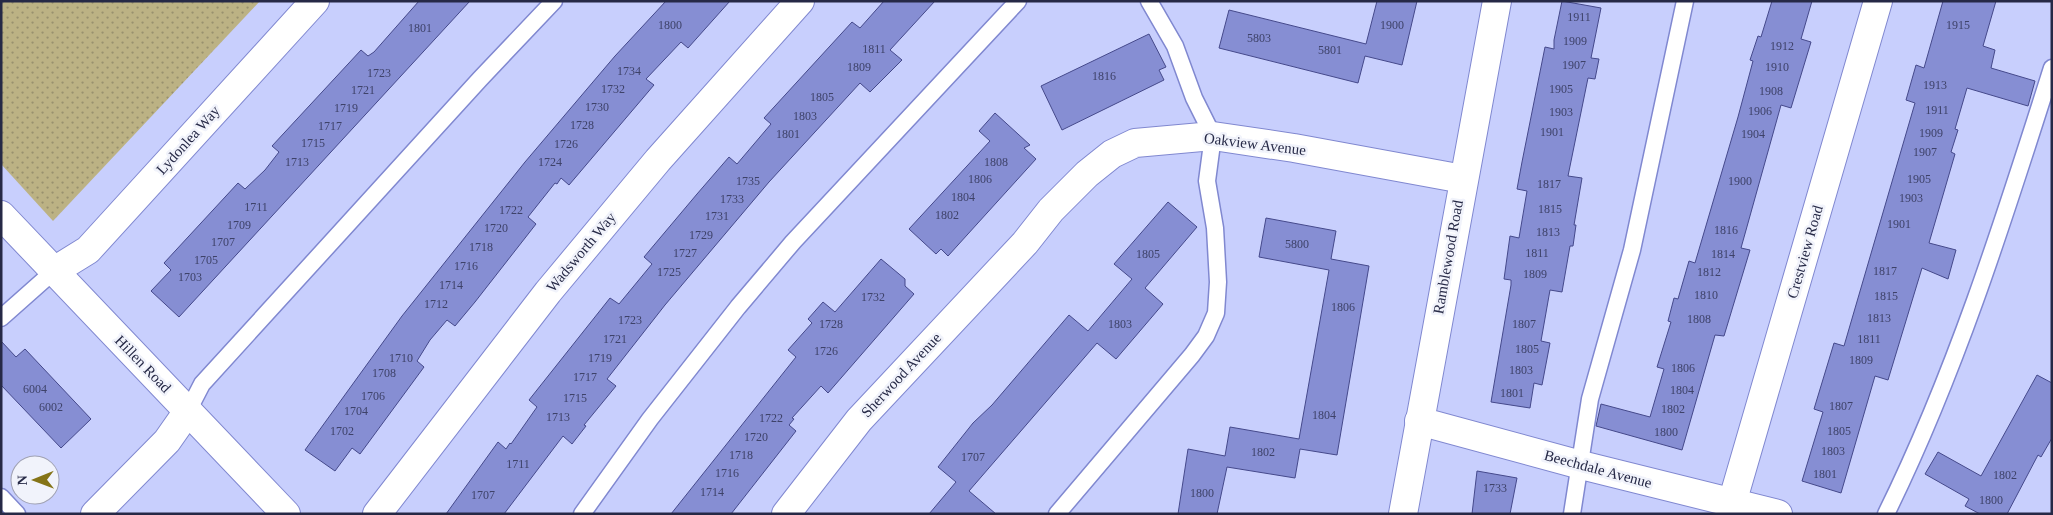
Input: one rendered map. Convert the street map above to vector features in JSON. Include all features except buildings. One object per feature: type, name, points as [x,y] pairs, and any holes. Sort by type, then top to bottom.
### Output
[{"type":"street","name":"Lydonlea Way","points":[[54,271],[88,250],[315,1]]},
{"type":"street","name":"Wadsworth Way","points":[[377,514],[548,292],[658,160],[800,1]]},
{"type":"street","name":"Ramblewood Road","points":[[1402,514],[1497,1]]},
{"type":"street","name":"Crestview Road","points":[[1717,505],[1878,1]]},
{"type":"street","name":"Oakview Avenue","points":[[1025,243],[1052,210],[1088,174],[1112,154],[1135,143],[1213,136],[1294,148],[1463,179]]},
{"type":"street","name":"Hillen Road","points":[[1,215],[286,514]]},
{"type":"street","name":"Sherwood Avenue","points":[[786,514],[859,420],[1025,243]]},
{"type":"street","points":[[95,514],[167,441],[188,411]]},
{"type":"street","name":"Beechdale Avenue","points":[[1419,421],[1581,465],[1717,505],[1778,514]]},
{"type":"lane","points":[[188,411],[202,384],[480,79],[554,1]]},
{"type":"lane","points":[[582,514],[650,419],[738,307],[793,242],[1018,1]]},
{"type":"lane","points":[[1057,514],[1192,355],[1206,336],[1216,313],[1218,282],[1215,228],[1207,181],[1213,136],[1194,98],[1175,46],[1149,1]]},
{"type":"lane","points":[[1572,514],[1590,399],[1632,250],[1685,1]]},
{"type":"lane","points":[[1886,514],[1905,476],[1979,293],[2052,68]]},
{"type":"lane","points":[[1,318],[54,271]]},
{"type":"lane","points":[[1,497],[17,514]]},
{"type":"shaded area","points":[[1,1],[260,1],[53,221],[1,164]]}]
